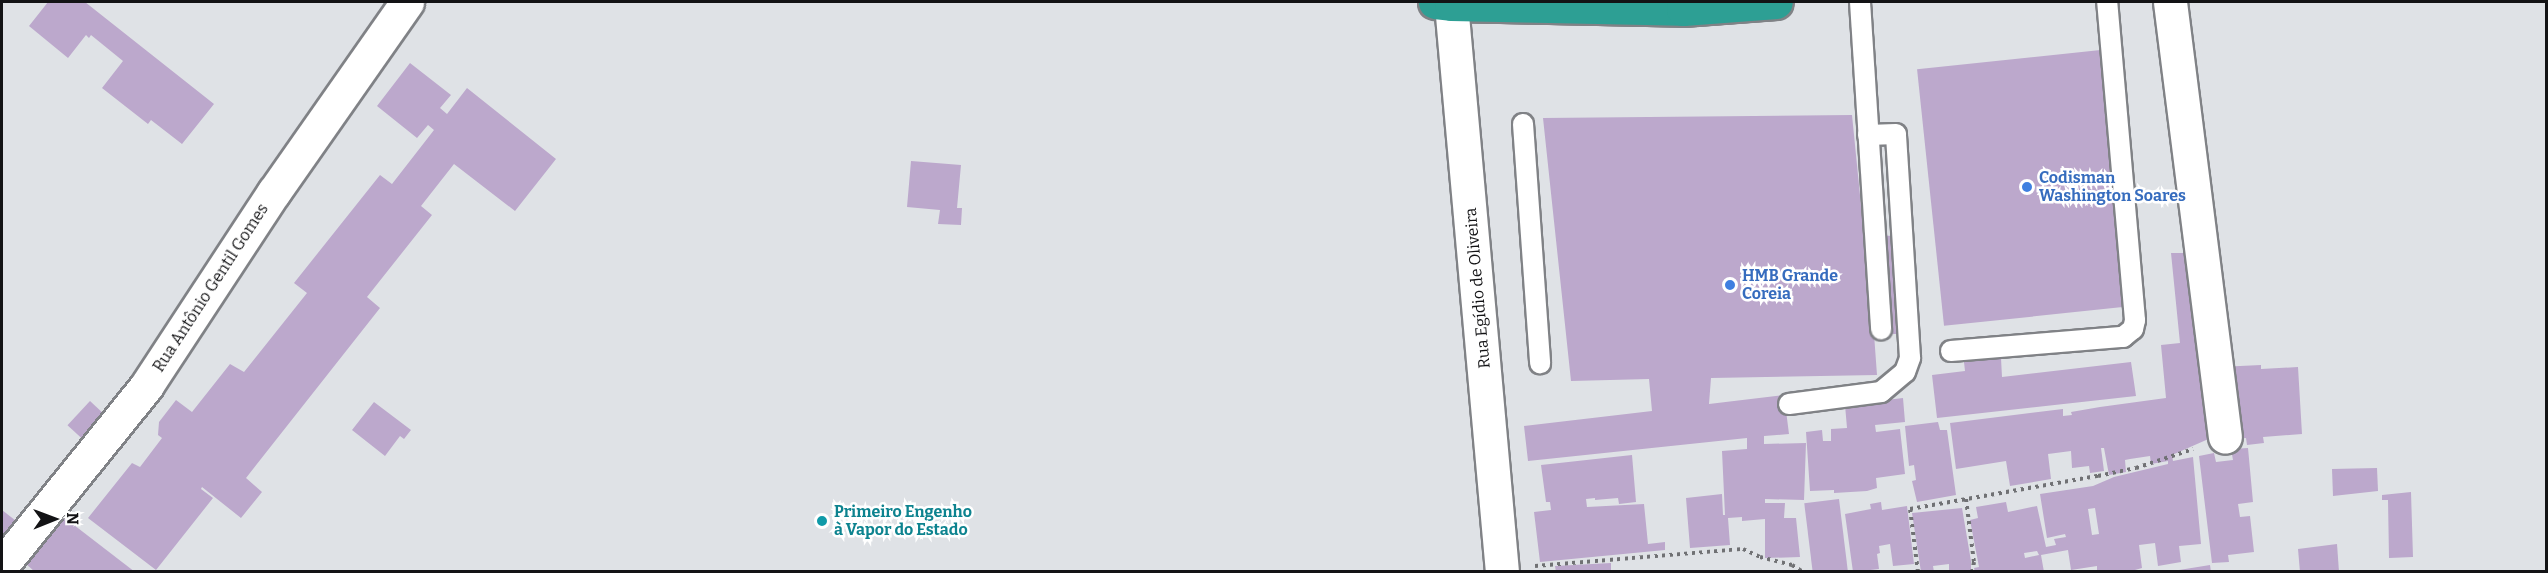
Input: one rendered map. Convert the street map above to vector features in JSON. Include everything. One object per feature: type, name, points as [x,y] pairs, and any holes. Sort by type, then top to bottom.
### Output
[{"type":"highway","points":[[1443,3],[1683,9],[1776,2]]},
{"type":"street","name":"Rua Antônio Gentil Gomes","points":[[2,565],[147,385],[274,192],[407,2]]},
{"type":"street","points":[[2170,2],[2225,437]]},
{"type":"street","name":"Rua Egídio de Oliveira","points":[[1443,3],[1502,570]]},
{"type":"lane","points":[[1860,2],[1881,329]]},
{"type":"lane","points":[[1951,351],[2123,337],[2133,329],[2135,320],[2107,2]]},
{"type":"lane","points":[[1523,124],[1540,363]]},
{"type":"lane","points":[[1789,404],[1881,392],[1905,372],[1910,358],[1896,134],[1868,135]]},
{"type":"path","points":[[1916,571],[1910,508],[2136,468],[2225,437]]},
{"type":"path","points":[[1966,499],[1974,562],[1972,572]]},
{"type":"path","points":[[1502,570],[1743,549],[1760,557],[1792,565],[1803,572]]},
{"type":"building","points":[[48,2],[85,2],[214,104],[182,144],[151,120],[148,124],[102,88],[123,61],[91,35],[89,38],[86,35],[68,58],[29,26]]},
{"type":"building","name":"Codisman Washington Soares","points":[[2110,49],[2137,306],[1944,326],[1917,69]]},
{"type":"building","points":[[410,63],[451,95],[440,108],[447,114],[467,88],[556,159],[515,211],[454,164],[421,206],[432,215],[367,297],[380,308],[246,478],[262,492],[241,518],[202,487],[201,489],[213,498],[156,570],[88,518],[132,463],[140,467],[162,438],[158,435],[159,422],[176,400],[192,412],[230,364],[244,372],[307,293],[294,283],[380,175],[392,184],[434,130],[428,125],[417,138],[377,106]]},
{"type":"building","name":"HMB Grande Coreia","points":[[1852,115],[1864,235],[1895,236],[1904,334],[1874,334],[1877,375],[1711,378],[1709,404],[1784,395],[1789,434],[1764,436],[1764,444],[1806,443],[1804,500],[1765,499],[1765,503],[1785,503],[1784,518],[1796,518],[1800,557],[1765,558],[1765,519],[1742,521],[1742,517],[1728,518],[1730,545],[1690,548],[1686,498],[1722,494],[1723,515],[1725,515],[1722,451],[1747,449],[1747,438],[1528,461],[1524,426],[1652,411],[1649,379],[1571,381],[1543,118]]},
{"type":"building","points":[[911,161],[961,165],[957,208],[962,208],[961,225],[938,224],[940,210],[907,207]]},
{"type":"building","points":[[2171,253],[2189,253],[2213,437],[2172,455],[2173,461],[2193,457],[2201,544],[2179,546],[2181,562],[2158,566],[2155,543],[2139,545],[2142,568],[2128,572],[2097,572],[2097,566],[2071,570],[2068,550],[2041,555],[2044,572],[1975,572],[1974,568],[1979,567],[1970,520],[1978,518],[1976,507],[2006,502],[2008,512],[2037,506],[2046,547],[2056,545],[2054,539],[2066,537],[2065,534],[2047,538],[2040,494],[2093,486],[2114,477],[2168,464],[2168,461],[2151,464],[2150,456],[2125,460],[2126,472],[2109,475],[2104,448],[2101,448],[2104,471],[2090,473],[2089,466],[2072,468],[2071,451],[2048,454],[2051,479],[2010,486],[2006,461],[1956,469],[1950,423],[2063,409],[2063,416],[2072,415],[2071,412],[2166,398],[2161,345],[2180,343]],"holes":[[[2095,508],[2099,534],[2092,535],[2088,509]],[[2037,551],[2039,555],[2025,558],[2024,553]]]},
{"type":"building","points":[[2001,358],[2002,377],[2131,362],[2136,396],[1937,418],[1932,375],[1965,371],[1964,362]]},
{"type":"building","points":[[2261,365],[2261,369],[2298,367],[2302,434],[2263,437],[2264,443],[2247,445],[2246,438],[2230,439],[2219,367]]},
{"type":"building","points":[[1903,398],[1905,422],[1875,425],[1876,432],[1900,429],[1905,474],[1876,478],[1877,488],[1867,491],[1834,493],[1834,490],[1810,491],[1806,432],[1822,430],[1823,441],[1831,441],[1831,429],[1847,428],[1845,405]]},
{"type":"building","points":[[90,401],[104,414],[81,438],[67,425]]},
{"type":"building","points":[[374,402],[411,430],[404,439],[400,436],[385,456],[352,430]]},
{"type":"building","points":[[1938,422],[1940,430],[1947,430],[1956,495],[1917,502],[1912,481],[1916,480],[1914,465],[1909,466],[1905,426]]},
{"type":"building","points":[[2248,448],[2253,502],[2238,504],[2240,517],[2250,516],[2254,552],[2228,555],[2229,562],[2212,563],[2199,456],[2214,453],[2216,462],[2233,460],[2231,449]]},
{"type":"building","points":[[1632,455],[1636,502],[1619,504],[1618,498],[1595,500],[1595,498],[1586,499],[1587,507],[1644,504],[1648,544],[1665,542],[1665,550],[1540,562],[1534,512],[1551,510],[1550,502],[1546,502],[1541,465]]},
{"type":"building","points":[[2377,468],[2378,491],[2333,496],[2332,469]]},
{"type":"building","points":[[2411,492],[2413,557],[2389,558],[2388,500],[2382,500],[2382,495]]},
{"type":"building","points":[[1839,499],[1848,572],[1813,572],[1804,503]]},
{"type":"building","points":[[1881,502],[1882,510],[1907,506],[1914,564],[1893,566],[1890,544],[1879,546],[1880,553],[1877,554],[1879,569],[1853,572],[1845,514],[1871,509],[1870,504]]},
{"type":"building","points":[[1962,508],[1971,572],[1949,572],[1949,564],[1933,566],[1934,572],[1921,572],[1912,513]]},
{"type":"building","points":[[2,510],[20,524],[2,548]]},
{"type":"building","points":[[61,515],[135,572],[35,572],[25,563]]},
{"type":"building","points":[[2337,544],[2339,572],[2300,572],[2298,549]]},
{"type":"building","points":[[1611,563],[1611,572],[1556,572],[1555,566]]},
{"type":"building","points":[[2210,565],[2211,572],[2179,572],[2179,570]]},
{"type":"place","name":"Codisman Washington Soares","points":[[2027,187]]},
{"type":"place","name":"HMB Grande Coreia","points":[[1730,285]]},
{"type":"place","name":"Primeiro Engenho à Vapor do Estado","points":[[822,521]]}]
